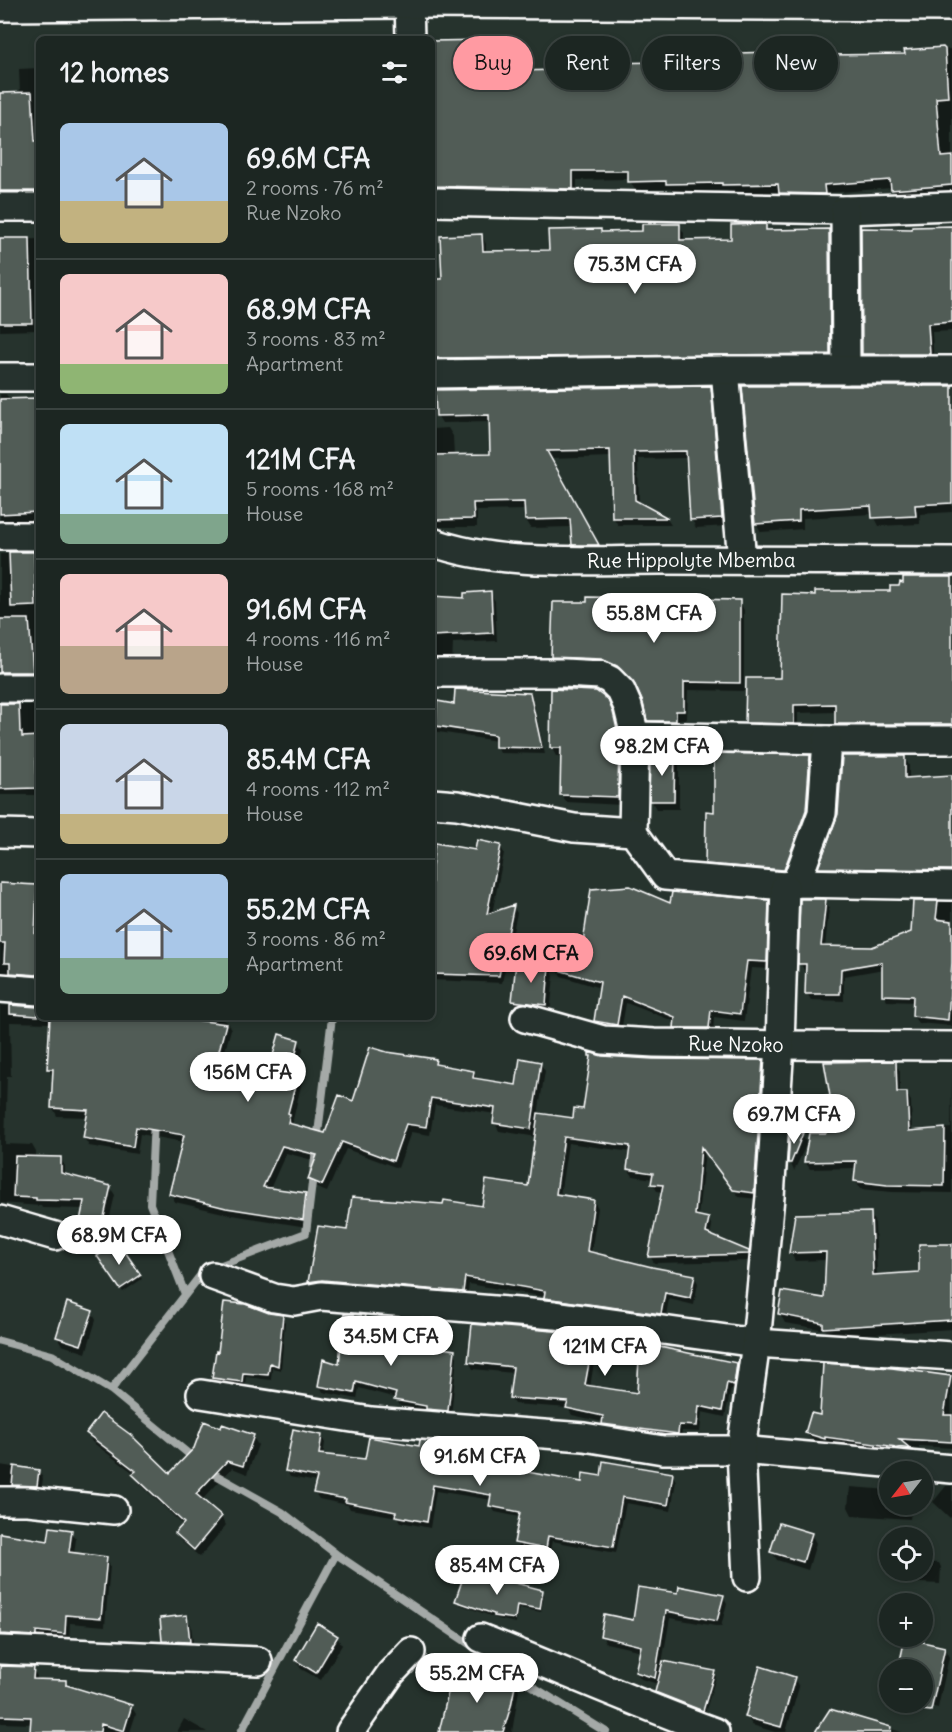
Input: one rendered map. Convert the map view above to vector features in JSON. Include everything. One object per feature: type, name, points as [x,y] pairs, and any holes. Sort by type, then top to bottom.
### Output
[{"type":"main road","points":[[0,4],[409,1],[952,4]]},
{"type":"street","points":[[409,1],[410,36]]},
{"type":"street","points":[[435,202],[844,210],[952,206]]},
{"type":"street","points":[[0,207],[36,207]]},
{"type":"street","points":[[844,210],[846,369]]},
{"type":"street","points":[[435,374],[846,369],[952,370]]},
{"type":"street","points":[[725,370],[742,560]]},
{"type":"street","points":[[0,377],[36,377]]},
{"type":"street","points":[[0,536],[36,536]]},
{"type":"street","name":"Rue Hippolyte Mbemba","points":[[435,543],[479,555],[563,560],[952,561]]},
{"type":"street","points":[[435,673],[564,673],[600,675],[610,680],[621,692],[628,707],[635,736],[633,832],[665,876],[791,884],[952,886]]},
{"type":"street","points":[[0,688],[36,688]]},
{"type":"street","points":[[635,736],[952,740]]},
{"type":"street","points":[[747,1576],[741,1450],[756,1343],[770,1197],[791,884],[822,813],[827,740]]},
{"type":"street","points":[[435,803],[457,805],[574,828],[633,832]]},
{"type":"street","points":[[0,833],[36,834]]},
{"type":"street","points":[[0,988],[36,991]]},
{"type":"street","name":"Rue Nzoko","points":[[525,1018],[603,1040],[654,1043],[952,1046]]},
{"type":"street","points":[[0,1220],[55,1236]]},
{"type":"street","points":[[213,1276],[274,1298],[294,1301],[321,1296],[555,1315],[756,1343],[952,1356]]},
{"type":"street","points":[[201,1394],[371,1421],[584,1437],[663,1450],[741,1450],[952,1469]]},
{"type":"street","points":[[0,1501],[114,1510]]},
{"type":"street","points":[[481,1638],[572,1674],[640,1705],[715,1732]]},
{"type":"street","points":[[0,1650],[258,1661]]},
{"type":"street","points":[[350,1732],[391,1673],[411,1652]]},
{"type":"building","points":[[435,41],[453,41],[453,90],[533,90],[533,71],[545,70],[545,90],[630,90],[630,63],[642,62],[642,90],[742,90],[742,53],[754,52],[754,90],[838,90],[838,55],[905,54],[904,50],[943,47],[945,49],[948,97],[936,98],[941,157],[952,156],[952,185],[891,190],[890,180],[824,185],[825,194],[779,193],[778,184],[628,182],[628,171],[573,171],[573,189],[435,186]]},
{"type":"building","points":[[32,92],[36,141],[36,191],[0,191],[0,93]]},
{"type":"building","points":[[642,224],[680,224],[680,240],[731,239],[731,225],[766,224],[766,230],[829,229],[830,354],[435,358],[435,279],[442,279],[440,236],[482,234],[483,251],[549,250],[548,230],[642,231]]},
{"type":"building","points":[[952,226],[952,322],[928,324],[930,354],[862,354],[861,228],[912,229],[912,227]]},
{"type":"building","points":[[0,238],[30,238],[32,323],[0,323]]},
{"type":"building","points":[[711,386],[722,518],[690,520],[686,451],[634,452],[635,500],[668,518],[612,518],[610,450],[547,451],[599,545],[572,545],[570,519],[525,520],[524,502],[473,503],[474,519],[435,520],[435,455],[490,454],[489,415],[436,416],[435,390]]},
{"type":"building","points":[[742,386],[952,386],[952,503],[915,505],[916,516],[872,518],[871,506],[799,510],[799,521],[755,524]]},
{"type":"building","points":[[36,398],[36,512],[0,514],[0,399]]},
{"type":"building","points":[[9,552],[34,552],[36,606],[11,607]]},
{"type":"building","points":[[903,577],[952,577],[952,724],[835,724],[835,704],[794,705],[794,724],[745,723],[746,678],[780,678],[782,594],[815,595],[815,591],[890,591],[890,586],[899,586],[900,582],[903,583]]},
{"type":"building","points":[[491,591],[493,633],[435,636],[435,596],[464,598],[464,593]]},
{"type":"building","points":[[587,597],[740,600],[740,683],[684,682],[684,711],[676,711],[676,721],[647,721],[643,703],[635,685],[617,666],[601,659],[551,657],[553,602],[587,602]]},
{"type":"building","points":[[0,619],[29,619],[33,672],[0,672]]},
{"type":"building","points":[[455,689],[530,693],[542,748],[495,747],[495,735],[436,726],[437,701],[454,704]]},
{"type":"building","points":[[551,689],[596,691],[608,700],[619,738],[618,797],[560,795],[561,748],[550,748]]},
{"type":"building","points":[[0,704],[19,704],[22,737],[36,736],[36,788],[0,789]]},
{"type":"building","points":[[650,752],[675,753],[674,801],[649,801]]},
{"type":"building","points":[[714,753],[810,755],[806,810],[784,870],[705,864],[706,811],[714,812]]},
{"type":"building","points":[[842,756],[905,756],[905,778],[952,775],[952,870],[818,868],[838,814]]},
{"type":"building","points":[[477,840],[501,845],[487,914],[514,905],[499,976],[435,974],[435,843],[475,850]]},
{"type":"building","points":[[0,883],[36,885],[36,975],[10,973],[10,963],[4,963],[5,943],[0,943]]},
{"type":"building","points":[[630,886],[670,903],[672,892],[769,900],[767,962],[747,961],[740,1014],[711,1010],[709,1028],[674,1028],[675,1017],[622,996],[617,1025],[594,1021],[600,982],[555,969],[561,943],[582,949],[591,889]]},
{"type":"building","points":[[800,899],[826,899],[821,946],[872,947],[911,932],[913,901],[938,901],[936,919],[952,921],[948,1020],[912,1016],[913,996],[882,995],[882,962],[841,969],[840,994],[805,994],[806,964],[798,964]]},
{"type":"building","points":[[516,962],[549,966],[546,1005],[512,1001]]},
{"type":"building","points":[[10,1005],[36,1007],[36,1016],[10,1014]]},
{"type":"building","points":[[50,1020],[196,1020],[226,1024],[215,1066],[266,1080],[279,1034],[299,1040],[293,1065],[300,1067],[288,1113],[290,1114],[288,1123],[325,1133],[339,1095],[353,1101],[370,1047],[387,1052],[436,1059],[435,1064],[474,1071],[473,1078],[516,1085],[520,1058],[541,1062],[531,1129],[493,1123],[495,1108],[431,1098],[426,1127],[406,1124],[393,1161],[342,1142],[322,1185],[308,1179],[317,1155],[282,1146],[263,1187],[306,1193],[303,1220],[226,1208],[169,1194],[184,1135],[136,1127],[133,1147],[83,1138],[88,1110],[51,1108],[53,1069],[47,1069]]},
{"type":"building","points":[[589,1052],[602,1056],[653,1059],[763,1060],[754,1193],[733,1190],[701,1147],[695,1215],[709,1218],[706,1233],[749,1251],[749,1254],[648,1257],[663,1185],[651,1184],[653,1173],[627,1169],[630,1146],[564,1137],[556,1194],[594,1200],[587,1251],[695,1275],[690,1298],[665,1293],[661,1314],[544,1298],[545,1291],[465,1277],[463,1292],[322,1280],[308,1282],[318,1226],[347,1230],[352,1197],[443,1204],[444,1200],[482,1206],[486,1180],[528,1186],[538,1113],[573,1118],[574,1108],[583,1109],[591,1056]]},
{"type":"building","points":[[896,1061],[897,1092],[907,1092],[909,1131],[945,1128],[944,1186],[887,1185],[854,1181],[856,1161],[804,1162],[809,1133],[826,1133],[822,1097],[830,1096],[824,1062]]},
{"type":"building","points":[[790,1133],[803,1133],[791,1163],[788,1163]]},
{"type":"building","points":[[15,1156],[61,1157],[61,1173],[111,1186],[102,1226],[80,1221],[84,1201],[13,1197]]},
{"type":"building","points":[[871,1212],[873,1275],[919,1272],[919,1244],[952,1244],[952,1320],[823,1328],[823,1323],[778,1314],[782,1291],[824,1298],[826,1252],[789,1253],[795,1214]]},
{"type":"building","points":[[119,1243],[141,1275],[120,1289],[97,1256]]},
{"type":"building","points":[[67,1302],[93,1311],[81,1345],[56,1337]]},
{"type":"building","points":[[224,1302],[245,1304],[269,1313],[283,1315],[278,1366],[270,1363],[268,1375],[243,1373],[242,1382],[212,1378],[216,1351],[218,1352]]},
{"type":"building","points":[[344,1314],[365,1315],[362,1336],[455,1350],[448,1411],[426,1409],[426,1406],[394,1400],[396,1393],[356,1382],[354,1393],[318,1386],[323,1359],[339,1364]]},
{"type":"building","points":[[472,1324],[594,1336],[585,1385],[637,1393],[640,1343],[737,1363],[734,1385],[727,1383],[722,1411],[699,1406],[697,1426],[679,1425],[678,1434],[602,1424],[603,1416],[566,1408],[568,1402],[509,1398],[513,1367],[468,1362]]},
{"type":"building","points":[[823,1363],[892,1368],[951,1376],[944,1415],[952,1415],[952,1442],[899,1439],[911,1449],[825,1437],[825,1439],[805,1433],[811,1413],[820,1415]]},
{"type":"building","points":[[101,1413],[131,1435],[170,1473],[194,1448],[204,1421],[221,1428],[222,1424],[254,1435],[243,1466],[227,1461],[196,1494],[222,1516],[194,1550],[175,1533],[184,1523],[132,1474],[136,1471],[86,1433]]},
{"type":"building","points":[[293,1429],[322,1435],[319,1454],[365,1459],[369,1437],[419,1446],[420,1440],[444,1442],[446,1445],[444,1458],[496,1468],[500,1446],[531,1450],[527,1472],[582,1482],[583,1473],[601,1476],[603,1461],[673,1473],[668,1505],[622,1497],[613,1547],[548,1536],[546,1549],[514,1543],[520,1512],[489,1506],[491,1495],[433,1485],[427,1522],[395,1516],[396,1512],[345,1502],[346,1499],[313,1493],[317,1477],[285,1471]]},
{"type":"building","points":[[14,1466],[39,1470],[37,1486],[12,1485]]},
{"type":"building","points":[[779,1523],[812,1533],[803,1562],[770,1552]]},
{"type":"building","points":[[50,1527],[72,1530],[69,1552],[107,1557],[101,1618],[66,1615],[65,1634],[36,1631],[36,1636],[0,1634],[0,1533],[48,1541]]},
{"type":"building","points":[[465,1572],[500,1584],[500,1579],[543,1590],[540,1609],[517,1605],[515,1619],[494,1616],[494,1614],[455,1601]]},
{"type":"building","points":[[679,1586],[724,1595],[717,1621],[666,1611],[655,1678],[635,1672],[641,1646],[600,1636],[604,1614],[633,1620],[638,1587],[678,1593]]},
{"type":"building","points":[[187,1615],[190,1642],[162,1641],[160,1618]]},
{"type":"building","points":[[317,1623],[338,1636],[316,1673],[295,1660]]},
{"type":"building","points":[[933,1644],[945,1647],[933,1702],[933,1659],[900,1659],[903,1647],[933,1647]]},
{"type":"building","points":[[663,1661],[715,1671],[703,1711],[655,1692]]},
{"type":"building","points":[[0,1666],[34,1667],[33,1679],[66,1680],[66,1685],[132,1705],[124,1731],[101,1724],[100,1732],[30,1732],[31,1717],[0,1716]]},
{"type":"building","points":[[760,1666],[795,1677],[781,1727],[745,1717]]},
{"type":"building","points":[[453,1671],[487,1679],[488,1676],[516,1681],[503,1732],[439,1732]]},
{"type":"building","points":[[830,1709],[891,1727],[890,1732],[815,1732]]},
{"type":"waterway","points":[[111,1390],[203,1272],[306,1233],[332,1020]]},
{"type":"waterway","points":[[154,1120],[150,1204],[185,1294]]},
{"type":"waterway","points":[[0,1341],[52,1355],[111,1390],[196,1460]]},
{"type":"waterway","points":[[207,1470],[282,1512],[336,1554],[530,1685],[606,1732]]},
{"type":"waterway","points":[[241,1732],[336,1554]]}]
